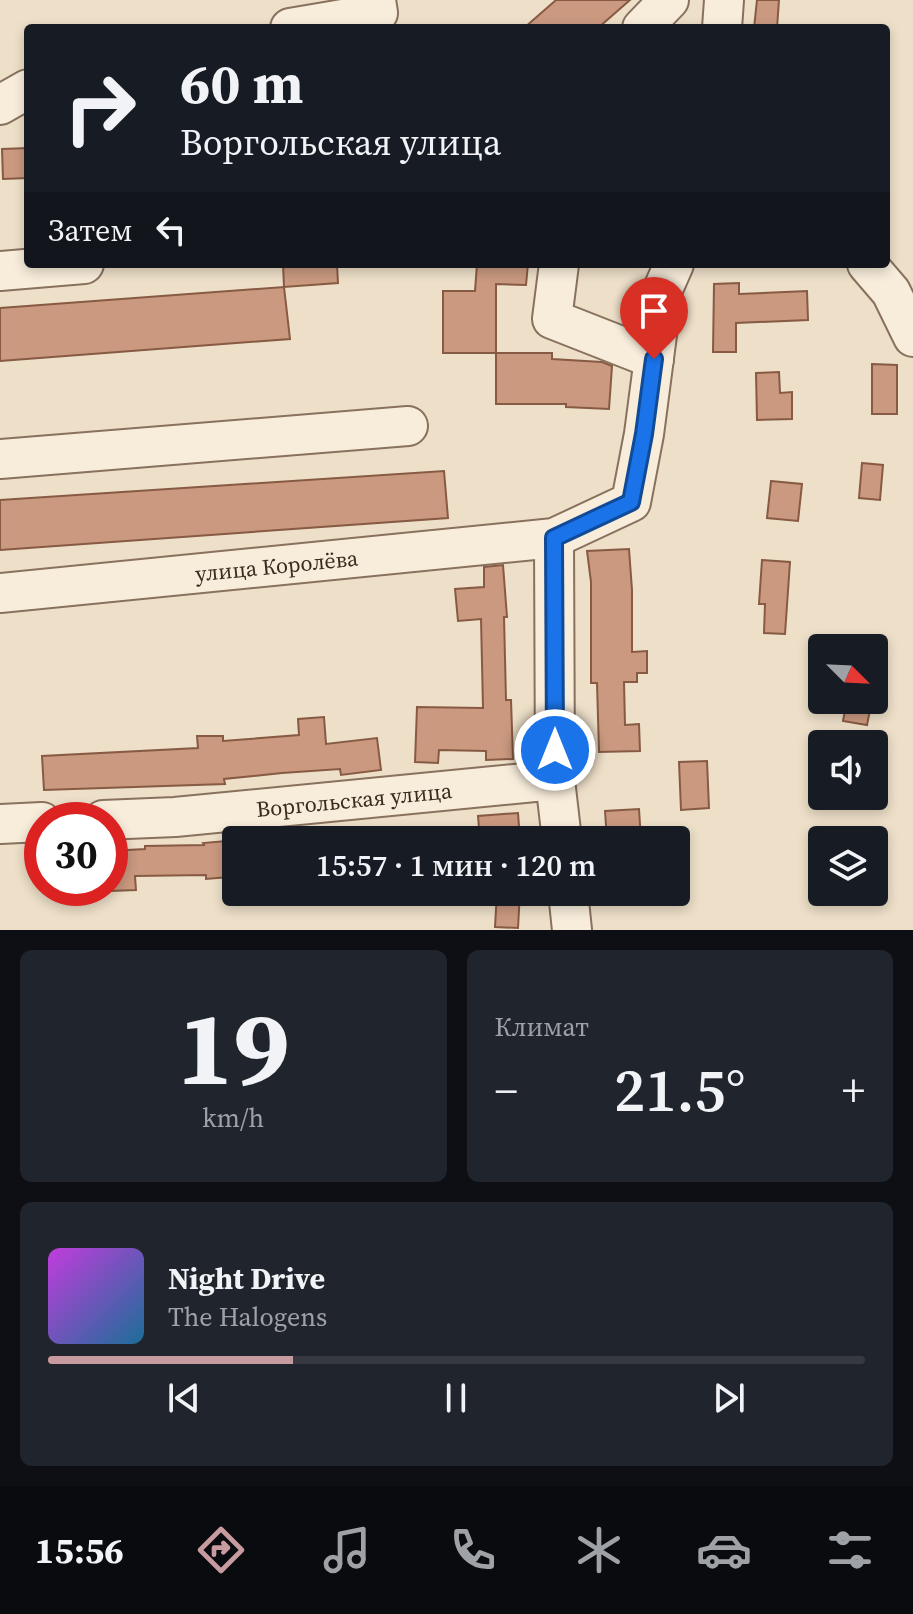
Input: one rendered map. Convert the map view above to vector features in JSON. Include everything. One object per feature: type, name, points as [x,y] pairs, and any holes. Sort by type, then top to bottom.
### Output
[{"type":"street","points":[[646,24],[669,0]]},
{"type":"street","points":[[722,24],[724,0]]},
{"type":"street","points":[[314,24],[375,14]]},
{"type":"street","points":[[0,105],[24,91]]},
{"type":"street","points":[[0,271],[36,268]]},
{"type":"street","points":[[558,268],[552,319],[654,359]]},
{"type":"street","points":[[560,826],[555,780],[554,538],[631,502],[644,434],[663,289],[672,268]]},
{"type":"street","points":[[870,268],[891,292],[913,337]]},
{"type":"street","points":[[0,459],[408,426]]},
{"type":"street","name":"улица Королёва","points":[[0,593],[554,538]]},
{"type":"street","name":"Воргольская улица","points":[[128,819],[555,780]]},
{"type":"street","points":[[0,824],[24,823]]},
{"type":"street","points":[[569,906],[572,930]]},
{"type":"building","points":[[556,0],[630,0],[603,24],[529,24]]},
{"type":"building","points":[[757,0],[779,0],[777,24],[754,24]]},
{"type":"building","points":[[24,148],[24,178],[3,179],[2,149]]},
{"type":"building","points":[[283,268],[337,268],[338,283],[284,287]]},
{"type":"building","points":[[477,268],[528,268],[526,285],[496,284],[496,353],[443,353],[443,291],[475,291]]},
{"type":"building","points":[[739,283],[739,294],[807,291],[808,320],[736,323],[736,352],[713,352],[714,284]]},
{"type":"building","points":[[284,287],[290,339],[0,361],[0,308]]},
{"type":"building","points":[[496,353],[552,353],[552,359],[602,362],[612,366],[609,409],[566,407],[566,404],[496,404]]},
{"type":"building","points":[[872,364],[897,365],[897,414],[872,414]]},
{"type":"building","points":[[779,372],[780,393],[792,392],[792,419],[757,420],[756,373]]},
{"type":"building","points":[[862,463],[883,465],[880,500],[859,498]]},
{"type":"building","points":[[444,471],[448,518],[0,550],[0,500]]},
{"type":"building","points":[[771,481],[802,484],[798,521],[767,518]]},
{"type":"building","points":[[629,549],[632,652],[647,651],[647,673],[637,673],[637,682],[624,682],[625,725],[639,724],[640,751],[599,752],[597,683],[591,683],[591,582],[587,551]]},
{"type":"building","points":[[762,560],[790,562],[785,634],[764,633],[765,604],[759,604]]},
{"type":"building","points":[[503,565],[507,617],[504,617],[506,700],[511,700],[513,759],[486,760],[486,751],[439,750],[438,763],[415,762],[417,707],[483,708],[481,619],[458,621],[455,589],[484,587],[484,567]]},
{"type":"building","points":[[844,714],[869,714],[867,725],[843,721]]},
{"type":"building","points":[[324,717],[326,744],[377,738],[381,770],[341,775],[340,769],[282,773],[224,779],[225,784],[44,790],[42,756],[198,748],[197,736],[223,736],[223,741],[299,735],[298,719]]},
{"type":"building","points":[[707,761],[709,808],[681,810],[679,762]]},
{"type":"building","points":[[639,809],[640,826],[606,826],[605,811]]},
{"type":"building","points":[[518,813],[519,826],[479,826],[478,816]]},
{"type":"building","points":[[222,841],[222,878],[135,876],[136,890],[128,890],[128,850]]},
{"type":"building","points":[[496,906],[519,906],[518,928],[495,927]]},
{"type":"route","points":[[555,750],[554,538],[631,502],[654,359]]}]
